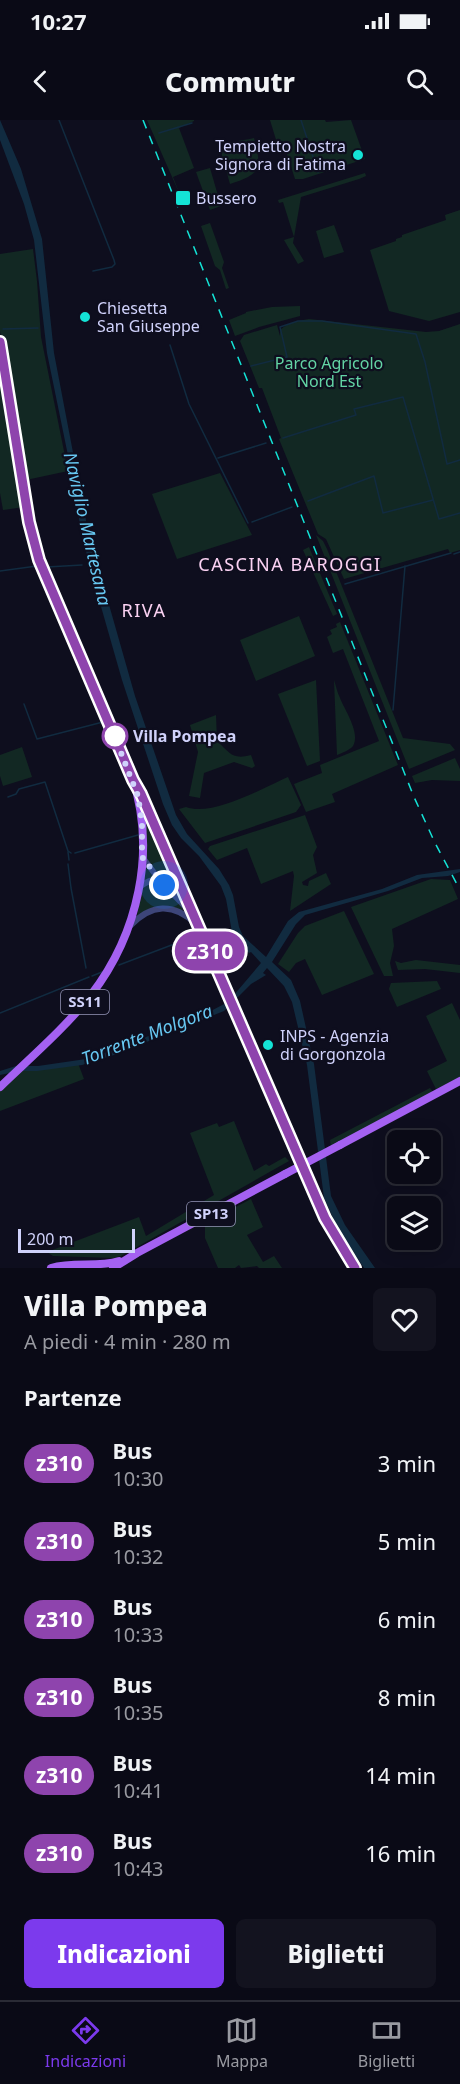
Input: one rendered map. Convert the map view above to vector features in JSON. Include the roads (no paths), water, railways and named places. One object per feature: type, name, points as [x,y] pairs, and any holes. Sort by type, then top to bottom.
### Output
[{"type":"main road","points":[[0,342],[22,479]]},
{"type":"main road","points":[[0,362],[35,547],[133,780],[141,813],[142,857],[139,887]]},
{"type":"main road","name":"SS11","points":[[0,1087],[92,993],[117,956],[129,927],[139,887]]},
{"type":"main road","name":"SP13","points":[[113,1268],[137,1253],[460,1081]]},
{"type":"main road","name":"SP13","points":[[51,1268],[108,1264],[137,1253]]},
{"type":"street","points":[[133,780],[189,908],[196,919],[325,1218],[355,1268]]},
{"type":"street","points":[[142,857],[158,878],[189,908]]},
{"type":"street","points":[[139,887],[158,878],[179,881]]},
{"type":"street","points":[[129,927],[145,913],[163,909],[183,913],[199,927]]},
{"type":"water","name":"Naviglio Martesana","points":[[0,120],[21,169],[42,239],[54,353],[88,531],[135,696],[176,815],[187,834],[219,869],[229,885],[243,936],[266,957],[288,921],[299,912],[382,889],[417,875],[460,869],[460,872],[448,876],[422,878],[388,891],[305,915],[296,924],[272,962],[291,980],[300,1001],[314,1064],[331,1196],[345,1225],[375,1268],[364,1268],[339,1231],[324,1198],[307,1065],[292,1002],[284,986],[267,968],[263,973],[266,975],[251,984],[224,1011],[114,1055],[82,1065],[0,1075],[0,1071],[16,1066],[38,1066],[86,1059],[207,1013],[228,1002],[261,963],[251,952],[249,953],[232,932],[226,899],[221,886],[172,825],[122,680],[81,531],[47,353],[34,240],[24,204],[0,140]]},
{"type":"waterway","points":[[59,120],[115,264],[112,267],[93,271]]},
{"type":"waterway","points":[[301,120],[318,172]]},
{"type":"waterway","points":[[159,133],[192,123]]},
{"type":"waterway","points":[[251,366],[287,357],[280,327],[298,321],[322,321],[416,334],[425,362],[447,464],[460,460]]},
{"type":"waterway","points":[[3,329],[38,328]]},
{"type":"waterway","points":[[170,345],[189,404],[248,523]]},
{"type":"waterway","points":[[283,438],[356,415],[354,409],[403,397],[439,519],[460,513]]},
{"type":"waterway","points":[[218,458],[266,443]]},
{"type":"waterway","points":[[308,501],[374,476],[383,513],[433,500]]},
{"type":"waterway","points":[[252,522],[292,507]]},
{"type":"waterway","points":[[454,554],[460,552]]},
{"type":"waterway","points":[[345,584],[451,553]]},
{"type":"waterway","name":"Naviglio Martesana","points":[[47,567],[82,565]]},
{"type":"waterway","points":[[0,571],[37,566]]},
{"type":"waterway","points":[[393,710],[405,566]]},
{"type":"waterway","points":[[24,704],[37,739],[103,722]]},
{"type":"waterway","points":[[8,797],[16,794],[19,789],[45,782],[68,851],[71,853]]},
{"type":"waterway","points":[[75,853],[138,835]]},
{"type":"waterway","points":[[68,852],[69,860]]},
{"type":"waterway","points":[[68,864],[86,968]]},
{"type":"waterway","points":[[119,965],[198,935]]},
{"type":"waterway","points":[[92,976],[102,972]]},
{"type":"waterway","points":[[0,1013],[89,977]]},
{"type":"railway","points":[[143,120],[414,797],[460,890]]},
{"type":"place","name":"Tempietto Nostra Signora di Fatima","points":[[358,155]]},
{"type":"place","name":"Bussero","points":[[183,198]]},
{"type":"place","name":"Chiesetta San Giuseppe","points":[[85,317]]},
{"type":"place","name":"Villa Pompea","points":[[115,736]]},
{"type":"place","name":"INPS - Agenzia di Gorgonzola","points":[[268,1045]]},
{"type":"district","name":"CASCINA BAROGGI","points":[[290,565]]},
{"type":"district","name":"RIVA","points":[[144,611]]},
{"type":"park label","name":"Parco Agricolo Nord Est","points":[[329,372]]},
{"type":"water label","name":"Torrente Molgora","points":[[147,1035]]}]
